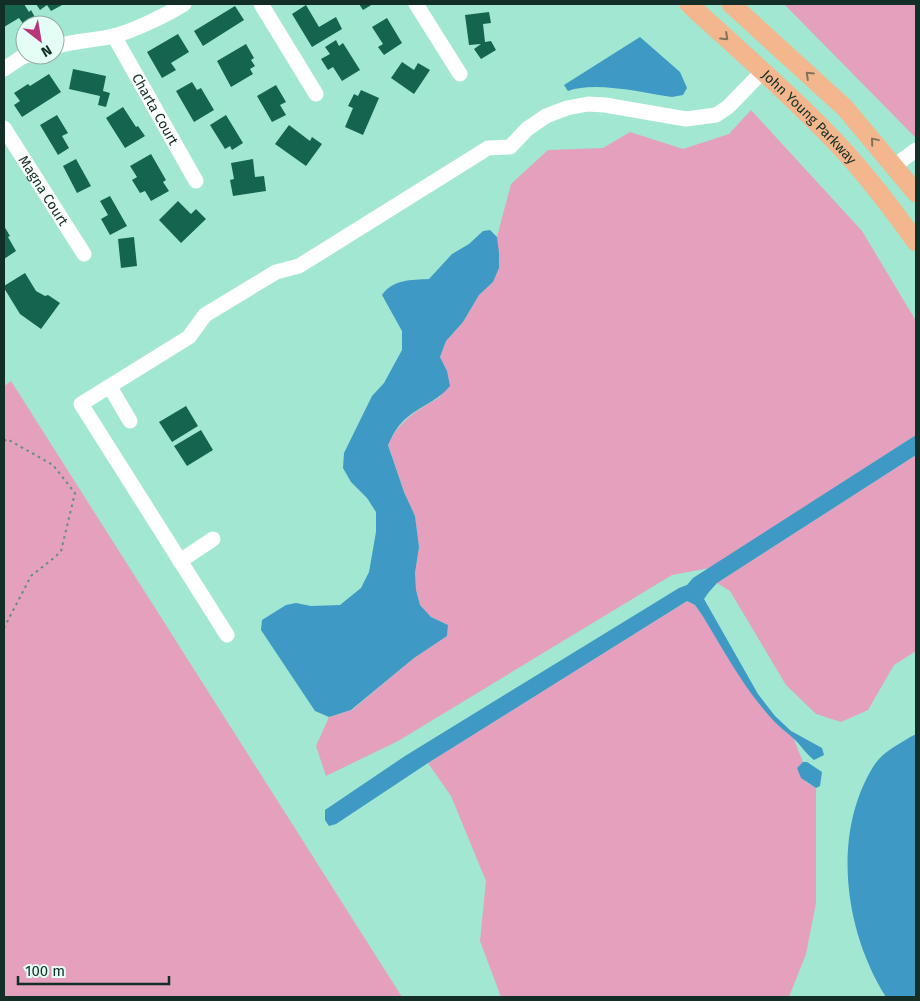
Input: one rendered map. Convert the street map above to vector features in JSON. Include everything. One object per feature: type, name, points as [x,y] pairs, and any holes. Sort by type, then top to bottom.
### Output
[{"type":"main road","name":"John Young Parkway","points":[[689,4],[800,107],[858,167],[888,202],[916,242]]},
{"type":"main road","points":[[731,4],[845,108],[916,192]]},
{"type":"main road","points":[[858,167],[878,179],[916,230]]},
{"type":"street","points":[[65,44],[114,36],[184,4]]},
{"type":"street","points":[[262,4],[316,94]]},
{"type":"street","points":[[416,4],[460,74]]},
{"type":"street","name":"Charta Court","points":[[114,36],[196,181]]},
{"type":"street","points":[[4,70],[15,62]]},
{"type":"street","points":[[226,635],[81,404],[189,337],[205,315],[213,310],[276,272],[299,266],[488,148],[510,148],[527,129],[546,116],[567,108],[588,104],[686,119],[716,115],[728,107],[762,72]]},
{"type":"street","name":"Magna Court","points":[[4,128],[84,254]]},
{"type":"street","points":[[894,166],[916,150]]},
{"type":"street","points":[[110,386],[130,421]]},
{"type":"street","points":[[180,561],[213,540]]},
{"type":"path","points":[[4,441],[7,439],[53,465],[75,493],[61,551],[55,558],[31,576],[4,628]]},
{"type":"shaded area","points":[[784,4],[916,4],[916,138],[909,131]]},
{"type":"shaded area","points":[[751,110],[862,231],[916,321],[916,435],[710,568],[672,575],[398,741],[326,776],[316,746],[329,717],[352,710],[414,658],[447,636],[448,625],[431,617],[420,605],[416,590],[415,573],[419,547],[415,516],[404,492],[388,444],[404,422],[440,397],[447,371],[440,357],[446,341],[463,322],[479,295],[493,282],[499,268],[497,237],[511,184],[548,150],[603,148],[630,132],[683,149],[729,134]]},
{"type":"shaded area","points":[[11,381],[402,997],[4,997],[4,386]]},
{"type":"shaded area","points":[[916,455],[916,651],[894,665],[868,710],[841,722],[816,714],[786,685],[730,591],[717,583]]},
{"type":"shaded area","points":[[687,601],[695,605],[744,682],[761,705],[778,725],[793,737],[803,762],[797,768],[806,782],[816,788],[816,903],[806,954],[789,997],[501,997],[480,941],[486,881],[451,796],[428,763]]},
{"type":"water","points":[[640,37],[680,72],[687,88],[683,95],[672,97],[605,87],[579,88],[568,91],[564,85]]},
{"type":"water","points":[[490,230],[497,237],[499,268],[493,282],[479,295],[463,322],[446,341],[440,357],[447,371],[450,386],[440,396],[405,419],[388,445],[404,492],[415,516],[419,547],[415,573],[416,590],[420,605],[431,617],[448,625],[447,636],[414,658],[351,710],[329,717],[315,711],[261,630],[262,620],[286,605],[296,603],[311,606],[340,605],[361,588],[369,572],[376,532],[376,512],[367,498],[351,482],[343,468],[344,453],[372,396],[384,383],[402,350],[402,331],[382,295],[397,283],[429,279],[452,254],[469,244],[483,231]]},
{"type":"water","points":[[916,435],[916,455],[717,583],[704,599],[758,694],[775,716],[791,731],[822,748],[824,755],[814,760],[767,714],[737,673],[695,605],[687,601],[428,763],[336,824],[329,826],[325,820],[325,810],[405,756],[679,588],[687,585],[693,578]]},
{"type":"water","points":[[916,735],[916,997],[886,997],[872,971],[861,943],[853,914],[848,884],[848,853],[852,823],[860,794],[873,767],[886,753]]},
{"type":"water","points":[[803,762],[807,762],[822,772],[820,786],[816,788],[801,778],[797,768]]},
{"type":"building","points":[[4,4],[24,4],[29,12],[31,10],[34,15],[15,15],[15,20],[4,27]]},
{"type":"building","points":[[36,4],[64,4],[51,11],[47,5],[40,10]]},
{"type":"building","points":[[359,4],[373,4],[363,10]]},
{"type":"building","points":[[306,5],[319,27],[336,17],[342,29],[312,47],[292,14]]},
{"type":"building","points":[[235,6],[244,20],[203,46],[194,31]]},
{"type":"building","points":[[489,12],[491,23],[483,24],[485,42],[491,41],[496,50],[481,59],[474,49],[481,44],[469,45],[465,15]]},
{"type":"building","points":[[387,18],[402,43],[384,55],[378,47],[383,44],[372,27]]},
{"type":"building","points":[[178,34],[189,52],[171,63],[176,70],[162,78],[147,52]]},
{"type":"building","points":[[336,40],[339,46],[343,43],[360,70],[342,81],[333,67],[328,70],[321,59],[330,54],[325,47]]},
{"type":"building","points":[[246,44],[254,58],[251,60],[255,66],[250,69],[253,74],[231,87],[217,61]]},
{"type":"building","points":[[402,62],[414,70],[418,63],[430,70],[414,94],[391,78]]},
{"type":"building","points":[[73,69],[106,76],[103,91],[110,93],[106,107],[98,105],[100,96],[69,89]]},
{"type":"building","points":[[49,74],[61,92],[22,117],[14,105],[20,101],[14,93]]},
{"type":"building","points":[[192,82],[197,90],[201,88],[214,110],[194,122],[176,91]]},
{"type":"building","points":[[276,85],[286,102],[280,105],[286,115],[272,122],[257,96]]},
{"type":"building","points":[[361,90],[379,98],[363,135],[345,127],[353,108],[348,106],[354,94],[358,96]]},
{"type":"building","points":[[123,107],[136,127],[138,126],[145,136],[125,148],[106,118]]},
{"type":"building","points":[[57,115],[68,133],[62,136],[69,148],[58,155],[40,125]]},
{"type":"building","points":[[226,115],[243,143],[232,150],[230,146],[225,149],[210,125]]},
{"type":"building","points":[[289,125],[310,141],[312,137],[322,144],[306,166],[275,144]]},
{"type":"building","points":[[151,154],[166,180],[163,182],[169,191],[151,201],[145,191],[140,193],[132,180],[137,177],[130,166]]},
{"type":"building","points":[[76,159],[91,186],[77,193],[63,166]]},
{"type":"building","points":[[253,159],[255,177],[264,176],[266,191],[233,196],[230,180],[234,179],[231,163]]},
{"type":"building","points":[[110,196],[127,226],[110,235],[101,219],[108,215],[100,201]]},
{"type":"building","points":[[178,201],[191,214],[196,209],[206,219],[181,243],[159,220]]},
{"type":"building","points":[[4,226],[16,251],[4,259]]},
{"type":"building","points":[[134,237],[137,266],[121,268],[118,239]]},
{"type":"building","points":[[25,273],[36,291],[45,296],[48,295],[60,303],[41,329],[20,314],[4,288],[4,286]]},
{"type":"building","points":[[186,406],[198,426],[172,442],[159,422]]},
{"type":"building","points":[[201,430],[213,450],[187,466],[174,446]]}]
